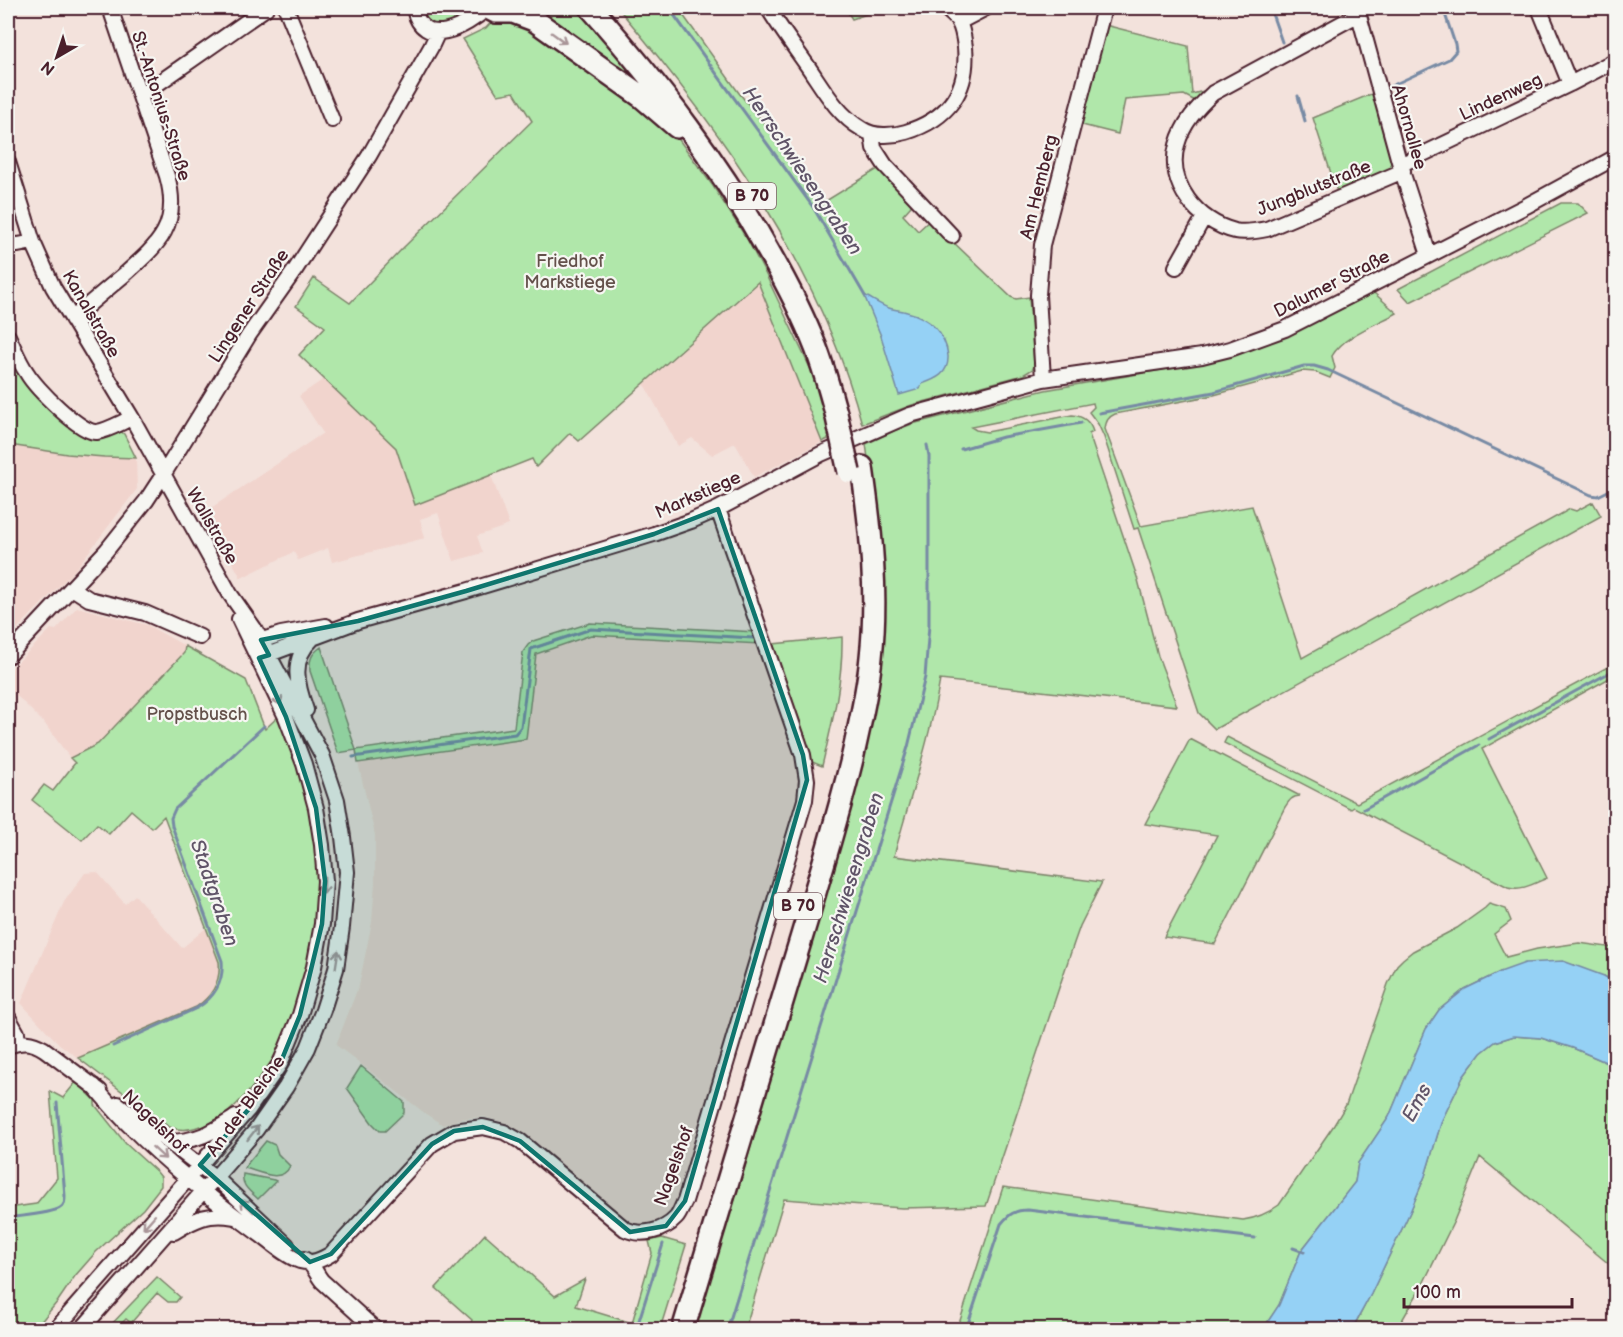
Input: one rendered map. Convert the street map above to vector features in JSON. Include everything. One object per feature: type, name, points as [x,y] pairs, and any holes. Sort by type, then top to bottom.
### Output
[{"type":"highway","points":[[488,8],[496,12],[513,12],[534,20],[642,97],[675,125],[725,177]]},
{"type":"highway","name":"B 70","points":[[591,8],[686,123],[725,177],[788,286],[843,413]]},
{"type":"highway","name":"B 70","points":[[607,8],[693,111],[732,165],[766,219],[799,282],[825,338],[871,539],[874,607],[871,657],[864,708],[838,811],[683,1329]]},
{"type":"highway","name":"B 70","points":[[670,1329],[834,782],[852,702],[858,660],[860,606],[856,470]]},
{"type":"street","name":"St.-Antonius-Straße","points":[[72,319],[152,250],[164,233],[172,208],[171,189],[110,8]]},
{"type":"street","points":[[140,96],[266,8]]},
{"type":"street","points":[[286,8],[332,120]]},
{"type":"street","points":[[414,8],[416,19],[427,28],[438,32],[452,30],[488,8]]},
{"type":"street","points":[[768,8],[841,113],[872,134],[897,135],[918,128],[939,116],[955,99],[964,80],[966,59],[964,40],[959,22],[945,8]]},
{"type":"street","points":[[959,22],[986,8]]},
{"type":"street","name":"Am Hemberg","points":[[1043,379],[1038,301],[1042,245],[1104,8]]},
{"type":"street","points":[[1539,8],[1570,84]]},
{"type":"street","name":"Ahornallee","points":[[1358,11],[1429,255]]},
{"type":"street","name":"Jungblutstraße","points":[[1358,11],[1213,93],[1191,115],[1182,130],[1176,146],[1175,167],[1178,182],[1187,198],[1204,217],[1237,231],[1267,229],[1402,168]]},
{"type":"street","name":"Lingener Straße","points":[[8,656],[129,524],[163,476],[249,335],[295,270],[369,156],[438,32]]},
{"type":"street","name":"Lindenweg","points":[[1402,168],[1616,60]]},
{"type":"street","points":[[872,134],[874,148],[885,165],[952,236]]},
{"type":"street","name":"Dalumer Straße","points":[[1043,379],[1203,356],[1286,329],[1526,206],[1616,157]]},
{"type":"street","name":"Kanalstraße","points":[[8,162],[33,242],[53,287],[132,418],[163,476]]},
{"type":"street","points":[[1176,267],[1204,217]]},
{"type":"street","points":[[8,244],[33,242]]},
{"type":"street","points":[[8,336],[27,375],[49,400],[75,422],[96,432],[132,418]]},
{"type":"street","name":"Markstiege","points":[[264,656],[358,621],[466,591],[691,521],[821,454],[901,418],[1043,379]]},
{"type":"street","name":"Wallstraße","points":[[163,476],[230,594],[238,616],[257,642]]},
{"type":"street","name":"Nagelshof","points":[[94,1086],[130,1127],[203,1191],[235,1217],[300,1261],[320,1261],[331,1254],[432,1144],[454,1131],[483,1127],[504,1132],[520,1141],[630,1232],[651,1232],[666,1226],[677,1217],[685,1201],[805,800],[807,780],[803,755],[718,509]]},
{"type":"street","points":[[72,588],[89,599],[145,613],[200,637]]},
{"type":"street","name":"Markstiege","points":[[257,642],[314,628],[358,621]]},
{"type":"street","points":[[315,636],[305,645],[300,656],[297,677],[301,696],[322,754]]},
{"type":"street","name":"An der Bleiche","points":[[81,1329],[216,1178],[256,1130],[286,1088],[308,1048],[324,1010],[336,969],[347,872],[337,800],[322,754],[257,642]]},
{"type":"street","name":"An der Bleiche","points":[[55,1329],[248,1110],[280,1064],[300,1015],[314,967],[322,924],[325,881],[322,845],[316,808],[304,764],[264,656]]},
{"type":"street","name":"Nagelshof","points":[[8,1017],[17,1033],[13,1044]]},
{"type":"street","name":"Nagelshof","points":[[13,1044],[27,1041],[44,1048],[200,1164],[297,1255],[310,1262],[322,1281],[376,1329]]},
{"type":"street","name":"An der Bleiche","points":[[170,1142],[187,1142],[201,1138],[248,1110]]},
{"type":"street","name":"An der Bleiche","points":[[164,1237],[193,1220],[208,1215],[222,1214],[235,1217]]},
{"type":"highlighted area","points":[[718,509],[803,755],[807,780],[685,1201],[666,1226],[630,1232],[520,1141],[483,1127],[454,1131],[432,1144],[331,1254],[310,1262],[200,1165],[248,1110],[280,1064],[300,1015],[322,924],[325,881],[316,808],[286,717],[259,658],[269,655],[261,640],[358,621],[466,591],[654,534]]},
{"type":"shaded area","points":[[758,282],[822,442],[754,477],[735,443],[712,455],[692,438],[678,446],[644,384]]},
{"type":"shaded area","points":[[324,379],[396,448],[415,505],[491,475],[509,525],[477,536],[483,553],[454,561],[438,513],[420,519],[425,538],[332,562],[328,548],[298,560],[294,552],[241,578],[205,512],[323,433],[299,396]]},
{"type":"shaded area","points":[[8,441],[16,446],[104,457],[136,458],[137,489],[75,570],[8,638]]},
{"type":"shaded area","points":[[77,607],[147,625],[185,646],[184,653],[98,744],[70,758],[45,724],[8,687],[8,672],[51,629],[56,630]]},
{"type":"shaded area","points":[[591,635],[760,644],[799,759],[798,798],[678,1199],[671,1212],[662,1220],[638,1226],[629,1222],[524,1134],[508,1124],[484,1117],[460,1119],[443,1125],[336,1045],[359,985],[372,922],[375,835],[358,763],[526,739],[536,654]]},
{"type":"shaded area","points":[[97,872],[125,904],[135,895],[182,948],[206,928],[219,962],[219,975],[211,995],[196,1007],[78,1058],[58,1043],[21,1003],[64,902],[85,873]]},
{"type":"green space","points":[[422,8],[477,8],[449,24],[437,26],[427,19]]},
{"type":"green space","points":[[535,8],[578,8],[641,82],[564,27]]},
{"type":"green space","points":[[618,8],[678,8],[739,93],[784,147],[821,204],[881,167],[911,201],[911,206],[903,215],[918,231],[930,220],[1011,297],[1016,299],[1029,297],[1033,369],[1023,375],[912,405],[862,424],[844,366],[821,310],[763,202],[694,102]]},
{"type":"green space","points":[[845,8],[884,8],[852,19]]},
{"type":"green space","name":"Friedhof Markstiege","points":[[495,18],[515,18],[674,133],[713,186],[747,239],[820,389],[834,436],[822,442],[758,282],[579,441],[570,433],[536,467],[532,459],[415,505],[396,448],[299,355],[325,327],[296,306],[314,278],[350,303],[532,121],[514,92],[498,95],[463,39],[486,28]]},
{"type":"green space","points":[[1105,25],[1188,46],[1192,94],[1227,85],[1201,104],[1184,95],[1125,100],[1118,134],[1078,124]]},
{"type":"green space","points":[[1376,92],[1398,173],[1339,198],[1313,118]]},
{"type":"green space","points":[[1561,203],[1578,203],[1588,213],[1410,302],[1398,289]]},
{"type":"green space","points":[[1374,293],[1397,313],[1344,342],[1332,356],[1335,368],[1330,378],[1315,372],[1302,371],[1214,395],[1115,414],[1109,418],[1105,429],[1141,526],[1252,506],[1302,658],[1570,509],[1576,511],[1593,502],[1601,516],[1215,729],[1199,713],[1138,528],[1134,529],[1104,437],[1089,412],[1094,407],[1093,403],[971,427],[987,432],[1072,415],[1088,422],[1093,432],[1089,434],[1138,580],[1158,656],[1177,706],[940,680],[925,746],[894,856],[1102,882],[1080,926],[986,1206],[902,1208],[784,1199],[745,1329],[695,1330],[756,1130],[852,798],[878,530],[866,444],[912,424],[1045,390],[1202,363],[1231,355],[1288,335]]},
{"type":"green space","points":[[8,351],[23,380],[57,416],[89,438],[98,439],[120,431],[124,434],[136,458],[67,454],[16,446],[8,441]]},
{"type":"green space","points":[[590,623],[757,632],[760,644],[591,635],[536,654],[526,739],[358,763],[356,750],[514,728],[523,652],[528,645],[533,641]]},
{"type":"green space","points":[[842,637],[839,686],[822,766],[812,762],[773,644]]},
{"type":"green space","name":"Propstbusch","points":[[185,646],[246,680],[265,729],[278,717],[306,795],[318,856],[319,881],[317,919],[311,954],[282,1042],[265,1071],[249,1091],[232,1109],[203,1132],[200,1126],[185,1129],[169,1127],[78,1058],[196,1007],[207,998],[217,982],[219,962],[164,816],[152,828],[131,810],[109,834],[97,824],[82,840],[32,800],[44,785],[53,791],[75,763],[70,758],[98,744],[184,653]]},
{"type":"green space","points":[[321,647],[356,750],[338,753],[310,671],[311,658]]},
{"type":"green space","points":[[1615,663],[1615,675],[1482,749],[1547,878],[1523,887],[1508,887],[1224,743],[1227,737],[1357,803]]},
{"type":"green space","points":[[1190,739],[1300,796],[1293,798],[1285,807],[1215,944],[1164,937],[1217,835],[1145,824]]},
{"type":"green space","points":[[1489,904],[1506,909],[1511,921],[1494,934],[1506,957],[1537,949],[1579,943],[1614,948],[1615,944],[1615,983],[1604,976],[1500,972],[1465,989],[1439,1010],[1426,1029],[1389,1117],[1358,1163],[1355,1182],[1301,1251],[1279,1305],[1263,1329],[957,1330],[1003,1187],[1243,1220],[1262,1215],[1279,1205],[1346,1105],[1388,984],[1397,965],[1413,951],[1457,928]]},
{"type":"green space","points":[[1514,1036],[1541,1038],[1573,1048],[1615,1066],[1615,1269],[1480,1157],[1454,1221],[1422,1286],[1397,1329],[1352,1330],[1410,1212],[1425,1176],[1442,1120],[1463,1077],[1481,1053],[1495,1042]]},
{"type":"green space","points":[[361,1066],[404,1102],[404,1113],[385,1131],[380,1131],[372,1123],[347,1088]]},
{"type":"green space","points":[[76,1082],[95,1100],[95,1105],[126,1144],[157,1172],[161,1177],[161,1186],[143,1209],[96,1252],[35,1329],[8,1329],[8,1208],[36,1204],[57,1178],[50,1091],[63,1098]]},
{"type":"green space","points":[[266,1141],[275,1145],[278,1154],[290,1166],[282,1174],[276,1176],[245,1168]]},
{"type":"green space","points":[[243,1174],[276,1181],[258,1199],[245,1185]]},
{"type":"green space","points":[[485,1234],[555,1296],[585,1279],[576,1306],[632,1323],[652,1253],[649,1241],[662,1238],[686,1245],[660,1329],[469,1329],[472,1320],[436,1288]]},
{"type":"green space","points":[[157,1277],[180,1297],[176,1302],[168,1302],[157,1293],[131,1323],[126,1319],[116,1329],[107,1329]]},
{"type":"water","points":[[864,295],[891,309],[915,314],[935,328],[947,348],[948,362],[941,375],[922,384],[920,389],[899,395],[881,336]]},
{"type":"water","name":"Ems","points":[[1563,961],[1604,976],[1615,983],[1615,1066],[1573,1048],[1541,1038],[1514,1036],[1495,1042],[1481,1053],[1463,1077],[1442,1120],[1425,1176],[1410,1212],[1352,1329],[1263,1329],[1279,1305],[1301,1251],[1355,1182],[1358,1163],[1389,1117],[1426,1029],[1439,1010],[1465,989],[1500,972],[1525,963]]},
{"type":"waterway","name":"Herrschwiesengraben","points":[[669,8],[813,207],[865,296]]},
{"type":"waterway","points":[[1270,8],[1282,42]]},
{"type":"waterway","points":[[1389,87],[1449,59],[1456,51],[1443,8]]},
{"type":"waterway","points":[[1298,96],[1305,121]]},
{"type":"waterway","points":[[1099,413],[1214,392],[1304,366],[1314,366],[1328,370],[1591,495],[1598,496],[1616,487]]},
{"type":"waterway","points":[[961,449],[1003,437],[1081,423]]},
{"type":"waterway","name":"Herrschwiesengraben","points":[[727,1330],[908,747],[925,677],[929,625],[929,456],[927,445]]},
{"type":"waterway","points":[[353,757],[515,734],[521,727],[531,649],[591,629],[754,638]]},
{"type":"waterway","points":[[1489,739],[1616,669]]},
{"type":"waterway","name":"Stadtgraben","points":[[113,1046],[197,1008],[217,989],[222,961],[171,818],[175,809],[264,726]]},
{"type":"waterway","points":[[1364,809],[1479,745]]},
{"type":"waterway","name":"Stadtgraben","points":[[8,1218],[50,1212],[64,1204],[57,1103]]},
{"type":"waterway","points":[[966,1330],[1001,1224],[1010,1215],[1019,1211],[1028,1210],[1255,1238]]},
{"type":"waterway","points":[[636,1330],[663,1244]]},
{"type":"waterway","points":[[1293,1248],[1304,1252]]}]
